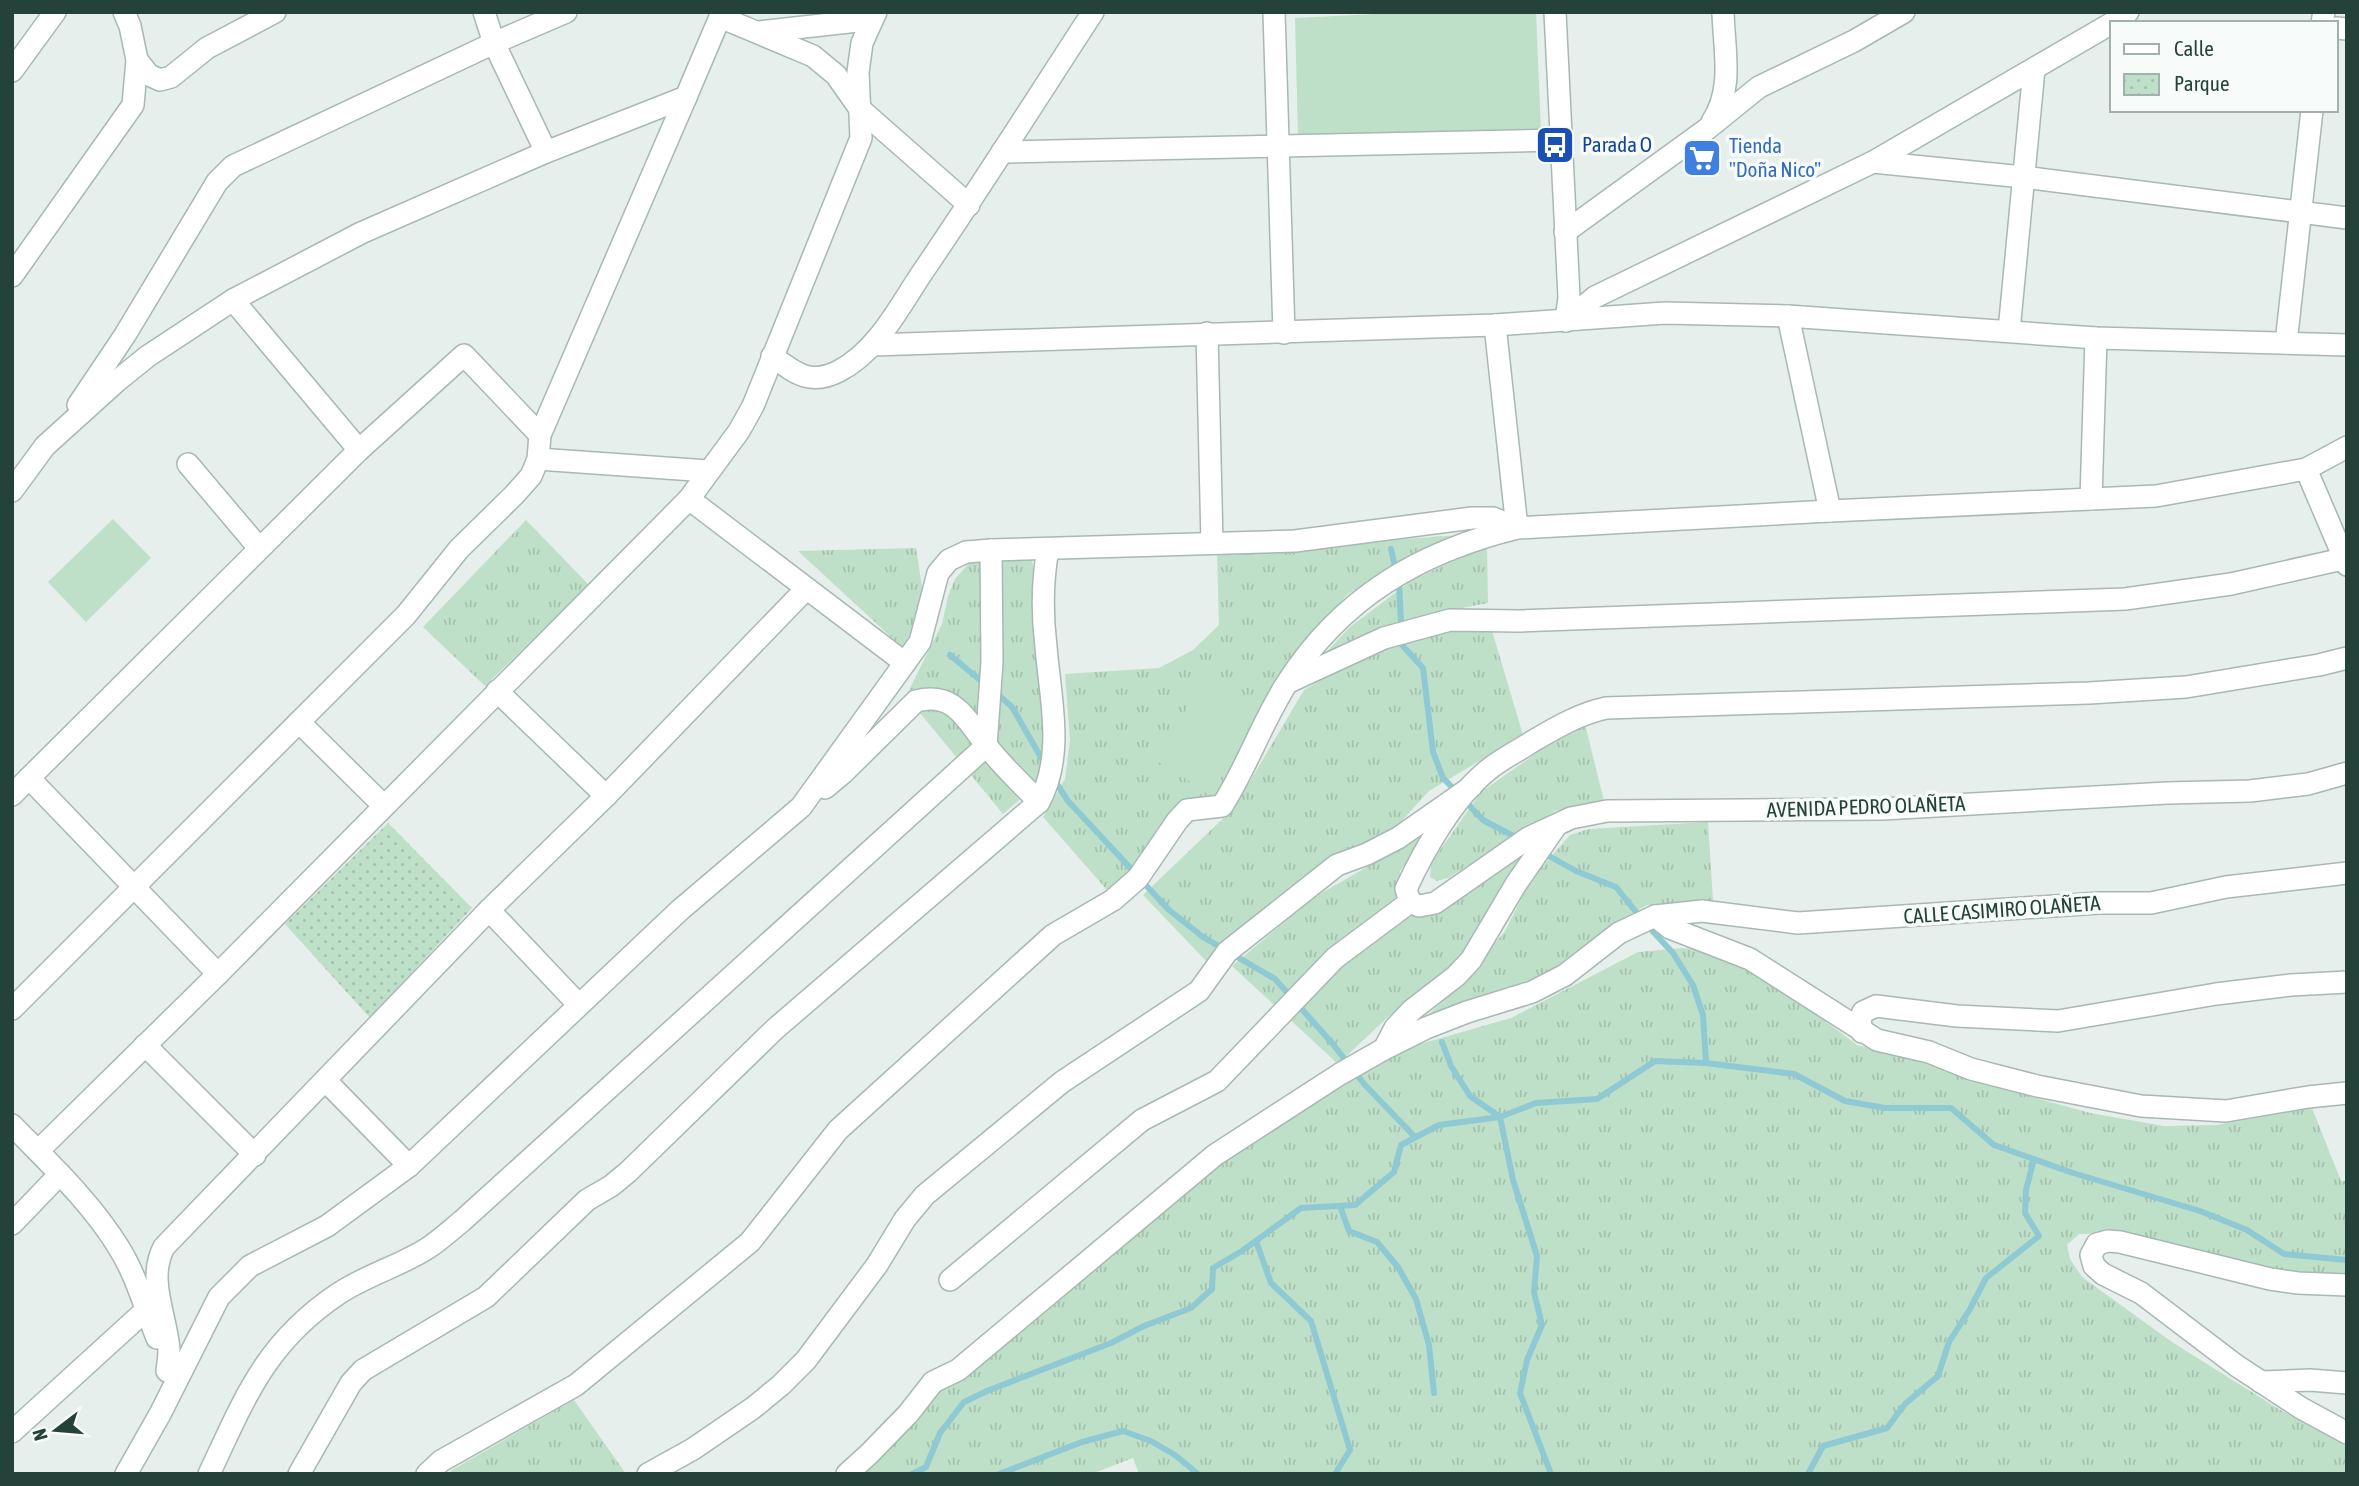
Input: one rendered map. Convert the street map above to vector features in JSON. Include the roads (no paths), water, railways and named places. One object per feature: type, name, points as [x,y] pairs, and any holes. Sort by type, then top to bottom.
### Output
[{"type":"street","points":[[12,71],[55,12]]},
{"type":"street","points":[[12,276],[133,105],[137,60],[130,26],[124,12]]},
{"type":"street","points":[[137,60],[149,75],[160,80],[171,77],[207,48],[275,12]]},
{"type":"street","points":[[484,12],[494,43],[546,152]]},
{"type":"street","points":[[63,429],[125,335],[216,182],[233,166],[566,12]]},
{"type":"street","points":[[757,32],[859,21],[874,12]]},
{"type":"street","points":[[38,1152],[689,499],[744,423],[753,406],[861,138],[858,72],[862,43],[874,12]]},
{"type":"street","points":[[772,356],[799,376],[821,377],[840,370],[873,345],[969,205],[1093,12]]},
{"type":"street","points":[[1274,12],[1284,333]]},
{"type":"street","points":[[1555,12],[1569,297],[1566,321]]},
{"type":"street","points":[[1707,129],[1721,107],[1726,86],[1723,12]]},
{"type":"street","points":[[1565,232],[1707,129],[1759,87],[1854,41],[1904,12]]},
{"type":"street","points":[[12,1009],[405,615],[459,549],[530,476],[538,459],[540,435],[721,15],[813,55],[836,75],[860,109],[969,205]]},
{"type":"street","points":[[1566,321],[1595,297],[1873,162],[2110,25]]},
{"type":"street","points":[[2009,331],[2034,69]]},
{"type":"street","points":[[12,491],[45,446],[63,429],[148,356],[233,300],[361,233],[546,152],[686,97]]},
{"type":"street","points":[[2286,343],[2312,112]]},
{"type":"street","points":[[1002,152],[1560,140]]},
{"type":"street","points":[[1873,162],[2023,177],[2347,218]]},
{"type":"street","points":[[233,300],[359,450]]},
{"type":"street","points":[[873,345],[1495,325],[1665,313],[1788,316],[2096,338],[2347,345]]},
{"type":"street","points":[[1788,316],[1830,511]]},
{"type":"street","points":[[1495,325],[1517,528]]},
{"type":"street","points":[[1208,333],[1212,542]]},
{"type":"street","points":[[2091,499],[2096,338]]},
{"type":"street","points":[[12,795],[359,450],[464,355],[540,435]]},
{"type":"street","points":[[427,1474],[441,1461],[576,1385],[750,1242],[838,1130],[1053,935],[1113,900],[1138,878],[1186,810],[1222,806],[1235,787],[1286,683],[1329,627],[1363,597],[1406,570],[1483,536],[1517,528],[2156,496],[2306,469],[2347,447]]},
{"type":"street","points":[[538,459],[708,471]]},
{"type":"street","points":[[188,464],[259,548]]},
{"type":"street","points":[[1286,683],[1384,638],[1450,620],[1519,621],[2125,599],[2231,584],[2346,561],[2306,469]]},
{"type":"street","points":[[689,499],[905,663]]},
{"type":"street","points":[[801,807],[920,642],[938,573],[949,560],[966,552],[1295,541],[1472,518],[1493,518],[1517,528]]},
{"type":"street","points":[[299,1474],[351,1383],[363,1370],[486,1297],[587,1200],[628,1172],[775,1029],[1039,802],[1051,776],[1054,718],[1043,604],[1043,577],[1048,549]]},
{"type":"street","points":[[209,1474],[252,1383],[273,1352],[303,1320],[340,1292],[428,1248],[462,1221],[986,746],[992,662],[991,550]]},
{"type":"street","points":[[160,1414],[169,1350],[160,1305],[157,1271],[164,1247],[489,910],[606,796],[806,589]]},
{"type":"street","points":[[950,1280],[1142,1120],[1217,1081],[1335,958],[1410,902],[1406,889],[1413,874],[1445,820],[1488,769],[1584,713],[1606,708],[2088,693],[2186,687],[2347,658]]},
{"type":"street","points":[[497,691],[606,796]]},
{"type":"street","points":[[127,1474],[219,1297],[233,1280],[250,1266],[327,1226],[409,1166],[680,910],[843,773],[916,701],[931,697],[951,704],[971,721],[986,746],[1039,802]]},
{"type":"street","points":[[299,722],[383,805]]},
{"type":"street","name":"AVENIDA PEDRO OLAÑETA","points":[[1410,902],[1419,906],[1434,903],[1528,838],[1571,818],[1607,811],[1883,809],[2250,791],[2308,784],[2347,773]]},
{"type":"street","points":[[29,778],[218,974]]},
{"type":"street","points":[[648,1474],[753,1408],[806,1360],[877,1265],[905,1219],[925,1195],[1062,1082],[1199,991],[1227,953],[1337,865],[1398,838],[1471,787]]},
{"type":"street","points":[[1384,1049],[1395,1028],[1412,1010],[1456,976],[1471,960],[1516,884],[1556,826]]},
{"type":"street","name":"CALLE CASIMIRO OLAÑETA","points":[[847,1474],[908,1414],[933,1382],[958,1370],[1215,1155],[1340,1074],[1384,1049],[1467,1012],[1532,992],[1565,975],[1619,933],[1655,916],[1702,911],[1798,923],[2099,903],[2151,903],[2227,887],[2347,873]]},
{"type":"street","points":[[489,910],[579,1005]]},
{"type":"street","points":[[1655,916],[1670,928],[1750,958],[1877,1040],[1929,1052],[1984,1072],[2037,1086],[2141,1106],[2226,1111],[2347,1093]]},
{"type":"street","points":[[1862,1032],[1860,1020],[1863,1012],[1876,1006],[1957,1016],[2057,1021],[2216,994],[2291,985],[2347,982]]},
{"type":"street","points":[[145,1045],[255,1154]]},
{"type":"street","points":[[326,1081],[409,1166]]},
{"type":"street","points":[[12,1125],[97,1216],[120,1248],[135,1279],[167,1371]]},
{"type":"street","points":[[12,1224],[60,1174]]},
{"type":"street","points":[[2347,1285],[2270,1279],[2120,1241],[2097,1244],[2091,1255],[2094,1266],[2103,1275],[2141,1293],[2237,1366],[2301,1408],[2347,1433]]},
{"type":"street","points":[[12,1432],[146,1310]]},
{"type":"street","points":[[2261,1382],[2310,1380],[2347,1384]]},
{"type":"waterway","points":[[1391,549],[1396,571]]},
{"type":"waterway","points":[[1399,581],[1402,645],[1423,668],[1433,752],[1443,778],[1457,792]]},
{"type":"waterway","points":[[950,655],[986,685]]},
{"type":"waterway","points":[[995,692],[1012,707],[1046,766]]},
{"type":"waterway","points":[[1053,778],[1068,801],[1135,873]]},
{"type":"waterway","points":[[1464,800],[1483,820],[1517,838]]},
{"type":"waterway","points":[[1542,852],[1576,871],[1616,887],[1673,953],[1693,985],[1703,1015],[1706,1063]]},
{"type":"waterway","points":[[1142,881],[1169,910],[1203,937],[1275,979],[1365,1085],[1415,1137]]},
{"type":"waterway","points":[[1442,1042],[1451,1066],[1470,1096],[1500,1117],[1513,1180],[1537,1256],[1534,1292],[1542,1325],[1527,1360],[1520,1393],[1551,1474]]},
{"type":"waterway","points":[[912,1474],[926,1467],[940,1433],[964,1402],[1191,1308],[1212,1289],[1213,1268],[1242,1251],[1301,1208],[1355,1205],[1394,1172],[1401,1145],[1439,1125],[1500,1117],[1536,1103],[1597,1099],[1655,1061],[1706,1063],[1794,1074],[1845,1101],[1885,1108],[1951,1108],[1994,1145],[2073,1173],[2200,1211],[2247,1230],[2284,1254],[2347,1260]]},
{"type":"waterway","points":[[1808,1474],[1823,1446],[1887,1428],[1905,1404],[1938,1376],[1949,1342],[1986,1278],[2039,1236],[2025,1213],[2026,1190],[2034,1159]]},
{"type":"waterway","points":[[1340,1206],[1349,1231],[1377,1242],[1398,1267],[1416,1299],[1429,1345],[1434,1393]]},
{"type":"waterway","points":[[1256,1241],[1271,1283],[1311,1321],[1350,1450],[1335,1474]]},
{"type":"waterway","points":[[999,1474],[1082,1442],[1123,1431],[1151,1441],[1175,1455],[1198,1474]]},
{"type":"place","name":"Parada O","points":[[1555,145]]},
{"type":"place","name":"Tienda \"Doña Nico\"","points":[[1702,158]]}]
